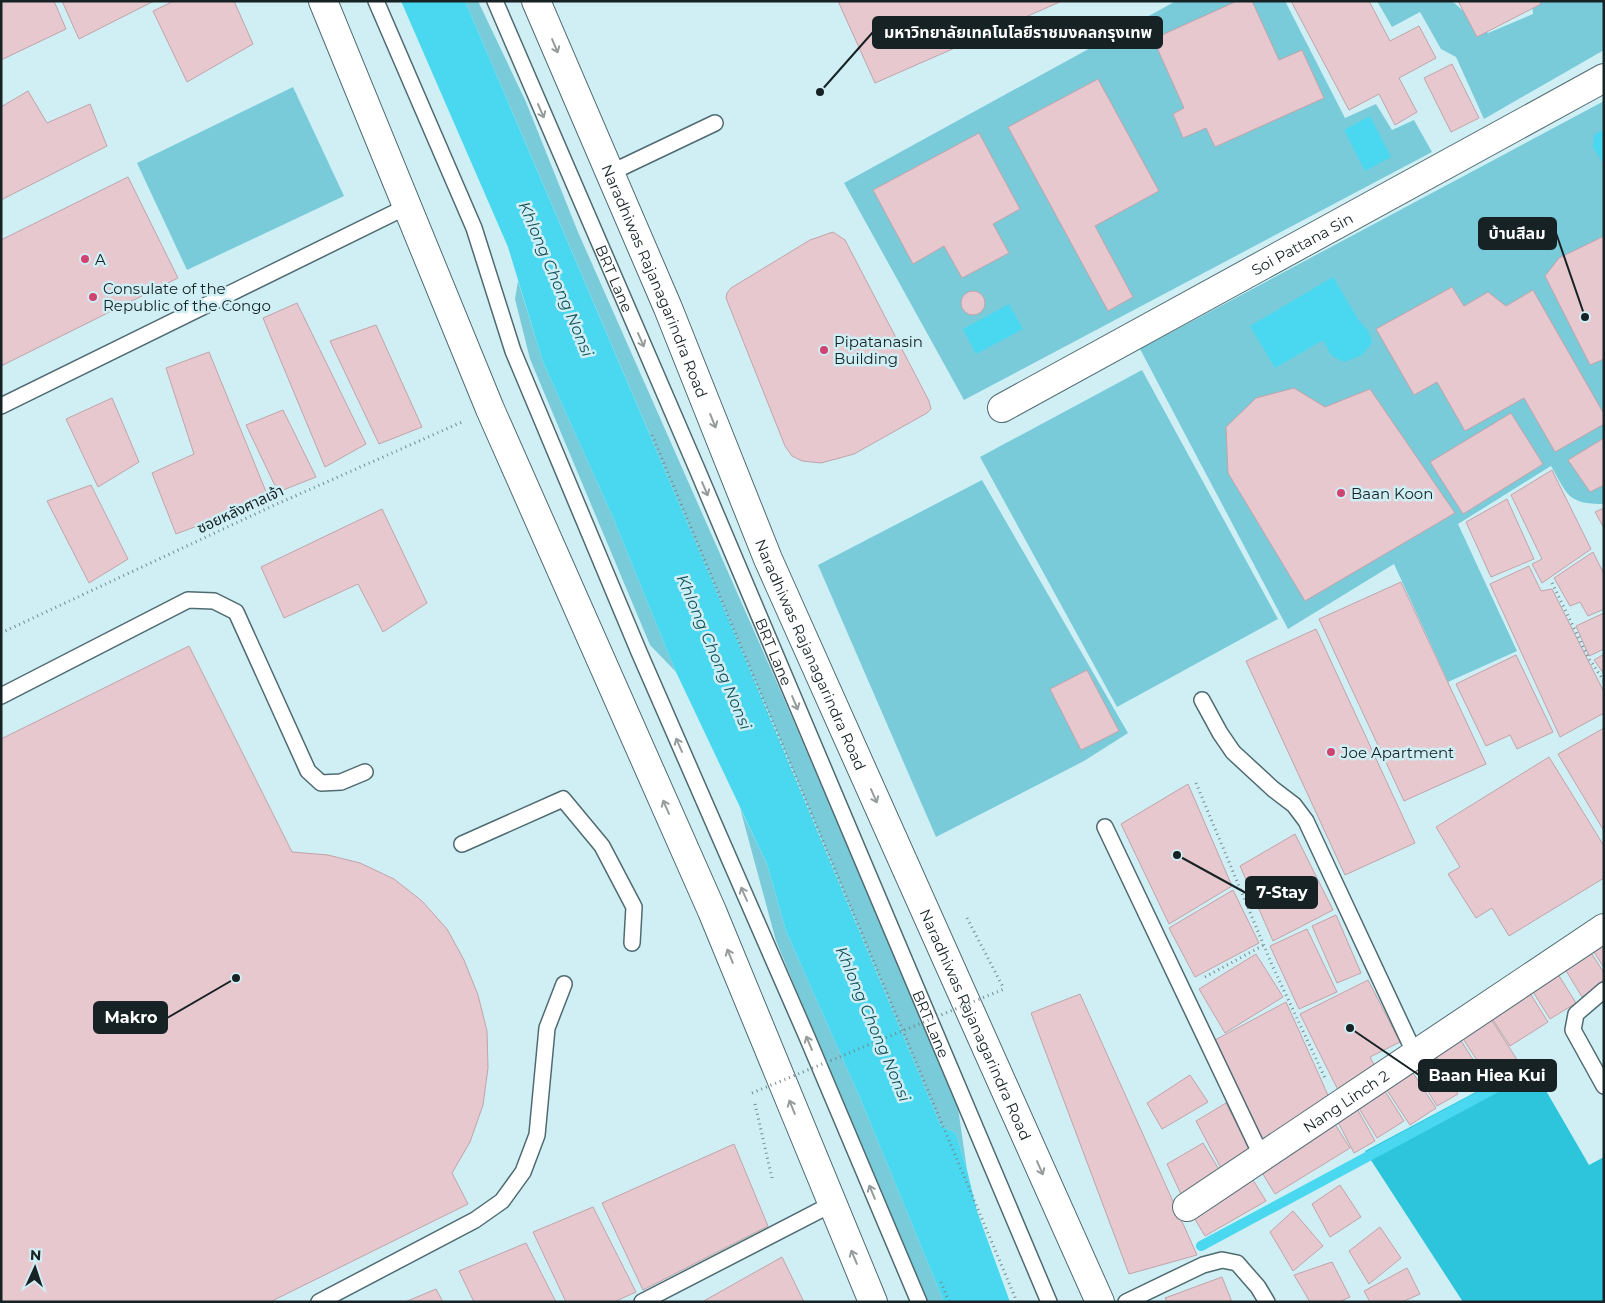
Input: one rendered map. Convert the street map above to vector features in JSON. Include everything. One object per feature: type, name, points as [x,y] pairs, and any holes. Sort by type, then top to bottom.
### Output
[{"type":"main road","points":[[323,1],[490,409],[712,912],[873,1302]]},
{"type":"main road","name":"Naradhiwas Rajanagarindra Road","points":[[536,1],[668,308],[768,559],[1100,1302]]},
{"type":"main road","name":"Soi Pattana Sin","points":[[1002,408],[1604,78]]},
{"type":"main road","name":"Nang Linch 2","points":[[1187,1207],[1604,928]]},
{"type":"lane","points":[[376,1],[474,228],[513,351],[639,652],[807,1036],[918,1302]]},
{"type":"lane","name":"BRT Lane","points":[[495,1],[697,469],[1049,1302]]},
{"type":"lane","points":[[610,173],[715,123]]},
{"type":"lane","points":[[1,406],[408,206]]},
{"type":"lane","points":[[1,696],[188,600],[214,601],[236,612],[308,771],[321,783],[341,782],[365,772]]},
{"type":"lane","points":[[1202,700],[1233,752],[1273,789],[1294,805],[1306,821],[1415,1054]]},
{"type":"lane","points":[[462,844],[563,799],[602,846],[634,907],[632,943]]},
{"type":"lane","points":[[1106,827],[1262,1157]]},
{"type":"lane","points":[[319,1302],[475,1220],[502,1201],[523,1172],[538,1135],[547,1028],[564,984]]},
{"type":"lane","points":[[1604,990],[1576,1014],[1573,1030],[1604,1086]]},
{"type":"lane","points":[[642,1302],[832,1204]]},
{"type":"lane","points":[[1126,1302],[1203,1265],[1222,1260],[1237,1263],[1267,1302]]},
{"type":"path","name":"ซอยหลังศาลเจ้า","points":[[1,633],[268,508],[490,409]]},
{"type":"path","points":[[651,433],[1016,1302]]},
{"type":"path","points":[[1552,583],[1588,657],[1604,681]]},
{"type":"path","points":[[1196,783],[1264,945],[1338,1106]]},
{"type":"path","points":[[752,1094],[1004,989],[967,918]]},
{"type":"path","points":[[1182,989],[1264,945]]},
{"type":"path","points":[[755,1103],[772,1178]]},
{"type":"shaded area","points":[[465,1],[478,1],[526,102],[578,232],[781,692],[957,1101],[967,1170],[956,1133],[941,1126],[778,735]]},
{"type":"shaded area","points":[[1176,1],[1285,1],[1345,118],[1376,104],[1392,130],[1414,120],[1432,152],[964,400],[844,183]]},
{"type":"shaded area","points":[[1377,1],[1452,1],[1488,33],[1533,14],[1532,1],[1604,1],[1604,50],[1484,119],[1456,57],[1441,49],[1420,12],[1392,27]]},
{"type":"shaded area","points":[[293,87],[344,196],[187,270],[137,163]]},
{"type":"shaded area","points":[[1604,101],[1604,504],[1592,504],[1575,500],[1565,491],[1551,466],[1458,524],[1517,651],[1448,682],[1394,564],[1288,629],[1140,349]]},
{"type":"shaded area","points":[[518,281],[543,362],[612,515],[676,672],[650,645],[530,359],[515,299]]},
{"type":"shaded area","points":[[1142,370],[1278,619],[1117,707],[980,457]]},
{"type":"shaded area","points":[[982,480],[1128,733],[1084,761],[936,837],[818,565]]},
{"type":"shaded area","points":[[740,808],[767,864],[786,931],[861,1100],[944,1302],[925,1302],[776,941]]},
{"type":"shaded area","points":[[1530,1063],[1589,1165],[1604,1157],[1604,1302],[1463,1302],[1365,1151]]},
{"type":"water","name":"Khlong Chong Nonsi","points":[[401,1],[465,1],[739,644],[941,1126],[956,1133],[977,1211],[1010,1302],[944,1302],[861,1100],[786,931],[767,864],[676,672],[612,515],[543,362],[508,247]]},
{"type":"water","points":[[1370,116],[1391,157],[1365,171],[1344,130]]},
{"type":"water","points":[[1604,129],[1604,165],[1593,147],[1594,135]]},
{"type":"water","points":[[1333,277],[1358,319],[1369,332],[1372,343],[1362,355],[1344,362],[1331,355],[1323,340],[1275,368],[1250,326]]},
{"type":"water","points":[[1009,304],[1023,329],[976,354],[963,329]]},
{"type":"building","points":[[1,1],[54,1],[66,29],[1,60]]},
{"type":"building","points":[[62,1],[154,1],[79,39]]},
{"type":"building","points":[[174,1],[234,1],[253,44],[187,82],[153,11]]},
{"type":"building","points":[[838,1],[1062,1],[875,83]]},
{"type":"building","points":[[1237,1],[1252,1],[1279,60],[1302,50],[1324,98],[1215,147],[1206,128],[1183,138],[1173,114],[1184,108],[1153,39]]},
{"type":"building","points":[[1291,1],[1369,1],[1390,41],[1419,26],[1436,58],[1399,78],[1417,112],[1395,125],[1379,94],[1349,110]]},
{"type":"building","points":[[1458,1],[1540,1],[1541,4],[1477,37]]},
{"type":"building","points":[[1452,64],[1479,118],[1451,132],[1424,78]]},
{"type":"building","points":[[1098,79],[1159,191],[1095,226],[1133,297],[1108,311],[1008,127]]},
{"type":"building","points":[[28,91],[47,123],[90,104],[107,146],[1,200],[1,107]]},
{"type":"building","points":[[979,133],[1020,209],[993,224],[1009,253],[962,278],[944,246],[913,264],[873,190]]},
{"type":"building","name":"A","points":[[128,177],[178,278],[1,366],[1,240]]},
{"type":"building","name":"Pipatanasin Building","points":[[833,232],[845,240],[929,401],[931,409],[854,454],[821,463],[802,461],[792,456],[785,446],[726,298],[731,288],[810,240]]},
{"type":"building","points":[[1604,236],[1604,359],[1590,365],[1545,276],[1559,258]]},
{"type":"building","points":[[1452,287],[1464,306],[1488,292],[1506,306],[1533,290],[1604,414],[1604,424],[1555,452],[1524,398],[1465,431],[1437,382],[1414,395],[1376,329]]},
{"type":"building","points":[[973,291],[982,294],[985,303],[982,312],[973,315],[964,312],[961,303],[964,294]]},
{"type":"building","points":[[297,303],[366,444],[325,467],[263,318]]},
{"type":"building","points":[[376,325],[422,427],[379,444],[330,341]]},
{"type":"building","points":[[209,352],[269,499],[176,534],[152,473],[194,454],[166,368]]},
{"type":"building","name":"Baan Koon","points":[[1294,388],[1325,407],[1370,389],[1455,513],[1305,601],[1228,473],[1226,427],[1256,398]]},
{"type":"building","points":[[112,398],[139,462],[98,487],[66,419]]},
{"type":"building","points":[[283,410],[316,477],[278,492],[246,425]]},
{"type":"building","points":[[1511,413],[1543,464],[1463,514],[1430,462]]},
{"type":"building","points":[[1604,438],[1604,485],[1590,492],[1568,460]]},
{"type":"building","points":[[1552,470],[1591,549],[1542,583],[1532,564],[1542,559],[1511,495]]},
{"type":"building","points":[[91,485],[128,559],[89,583],[47,501]]},
{"type":"building","points":[[1507,499],[1534,559],[1491,577],[1466,522]]},
{"type":"building","points":[[1604,508],[1604,528],[1595,512]]},
{"type":"building","points":[[382,509],[427,603],[383,632],[358,584],[284,618],[261,567]]},
{"type":"building","points":[[1593,552],[1604,574],[1604,609],[1588,616],[1580,602],[1570,606],[1554,578]]},
{"type":"building","points":[[1529,566],[1541,591],[1552,589],[1604,692],[1604,713],[1560,737],[1490,584]]},
{"type":"building","points":[[1401,582],[1486,764],[1404,801],[1319,619]]},
{"type":"building","points":[[1604,613],[1604,649],[1589,656],[1576,626]]},
{"type":"building","name":"Joe Apartment","points":[[1316,629],[1415,843],[1345,875],[1246,661]]},
{"type":"building","points":[[189,646],[292,852],[328,855],[360,863],[394,879],[422,901],[447,929],[464,960],[478,995],[487,1031],[488,1068],[483,1105],[470,1142],[452,1173],[468,1204],[270,1302],[1,1302],[1,739]]},
{"type":"building","points":[[1604,654],[1604,674],[1594,660]]},
{"type":"building","points":[[1516,655],[1553,732],[1517,749],[1510,735],[1486,746],[1456,684]]},
{"type":"building","points":[[1087,670],[1119,731],[1081,750],[1050,689]]},
{"type":"building","points":[[1604,728],[1604,831],[1558,754]]},
{"type":"building","points":[[1549,757],[1604,846],[1604,878],[1509,936],[1492,908],[1476,918],[1448,874],[1460,867],[1436,827]]},
{"type":"building","points":[[1188,784],[1232,886],[1169,924],[1121,824]]},
{"type":"building","points":[[1295,834],[1333,910],[1273,941],[1240,866]]},
{"type":"building","points":[[1233,890],[1259,943],[1195,977],[1169,928]]},
{"type":"building","points":[[1336,915],[1361,973],[1337,983],[1312,926]]},
{"type":"building","points":[[1307,929],[1337,992],[1299,1009],[1270,946]]},
{"type":"building","points":[[1604,939],[1604,968],[1591,947]]},
{"type":"building","points":[[1588,948],[1604,973],[1604,983],[1582,997],[1562,964]]},
{"type":"building","points":[[1256,954],[1283,997],[1225,1033],[1199,989]]},
{"type":"building","points":[[1556,971],[1576,1003],[1550,1019],[1530,987]]},
{"type":"building","points":[[1368,980],[1400,1042],[1370,1057],[1379,1074],[1340,1094],[1300,1014]]},
{"type":"building","points":[[1528,990],[1548,1022],[1510,1046],[1489,1014]]},
{"type":"building","points":[[1080,994],[1197,1255],[1129,1274],[1031,1013]]},
{"type":"building","points":[[1286,1002],[1332,1104],[1264,1146],[1215,1040]]},
{"type":"building","points":[[1489,1016],[1518,1061],[1489,1079],[1460,1034]]},
{"type":"building","points":[[1458,1036],[1474,1061],[1449,1076],[1433,1051]]},
{"type":"building","points":[[1433,1052],[1458,1094],[1437,1106],[1412,1065]]},
{"type":"building","points":[[1411,1070],[1436,1108],[1410,1125],[1385,1087]]},
{"type":"building","points":[[1190,1075],[1208,1102],[1162,1129],[1147,1103]]},
{"type":"building","points":[[1383,1088],[1404,1121],[1377,1138],[1357,1105]]},
{"type":"building","points":[[1226,1103],[1253,1157],[1223,1172],[1196,1121]]},
{"type":"building","points":[[1356,1107],[1375,1141],[1354,1153],[1336,1118]]},
{"type":"building","points":[[1333,1121],[1350,1148],[1275,1194],[1258,1166]]},
{"type":"building","points":[[1203,1143],[1226,1181],[1187,1207],[1167,1164]]},
{"type":"building","points":[[734,1144],[768,1226],[643,1290],[602,1203]]},
{"type":"building","points":[[1250,1175],[1266,1201],[1205,1236],[1190,1211]]},
{"type":"building","points":[[1340,1185],[1361,1217],[1330,1237],[1312,1204]]},
{"type":"building","points":[[593,1207],[636,1292],[614,1302],[566,1302],[533,1232]]},
{"type":"building","points":[[1293,1211],[1323,1246],[1293,1271],[1270,1232]]},
{"type":"building","points":[[1380,1227],[1401,1258],[1369,1284],[1349,1251]]},
{"type":"building","points":[[526,1243],[556,1302],[474,1302],[459,1271]]},
{"type":"building","points":[[782,1257],[804,1302],[702,1302]]},
{"type":"building","points":[[1332,1262],[1350,1297],[1339,1302],[1310,1302],[1294,1275]]},
{"type":"building","points":[[1407,1268],[1420,1294],[1402,1302],[1370,1302],[1364,1291]]},
{"type":"building","points":[[1222,1277],[1232,1302],[1167,1302],[1165,1298]]},
{"type":"building","points":[[436,1289],[443,1302],[405,1302]]},
{"type":"waterway","points":[[1201,1246],[1527,1071]]},
{"type":"place","name":"มหาวิทยาลัยเทคโนโลยีราชมงคลกรุงเทพ","points":[[820,92]]},
{"type":"place","name":"A","points":[[85,259]]},
{"type":"place","name":"Consulate of the Republic of the Congo","points":[[93,297]]},
{"type":"place","name":"บ้านสีลม","points":[[1585,317]]},
{"type":"place","name":"Pipatanasin Building","points":[[824,350]]},
{"type":"place","name":"Baan Koon","points":[[1341,493]]},
{"type":"place","name":"Joe Apartment","points":[[1331,752]]},
{"type":"place","name":"7-Stay","points":[[1177,855]]},
{"type":"place","name":"Makro","points":[[236,978]]},
{"type":"place","name":"Baan Hiea Kui","points":[[1350,1028]]}]
